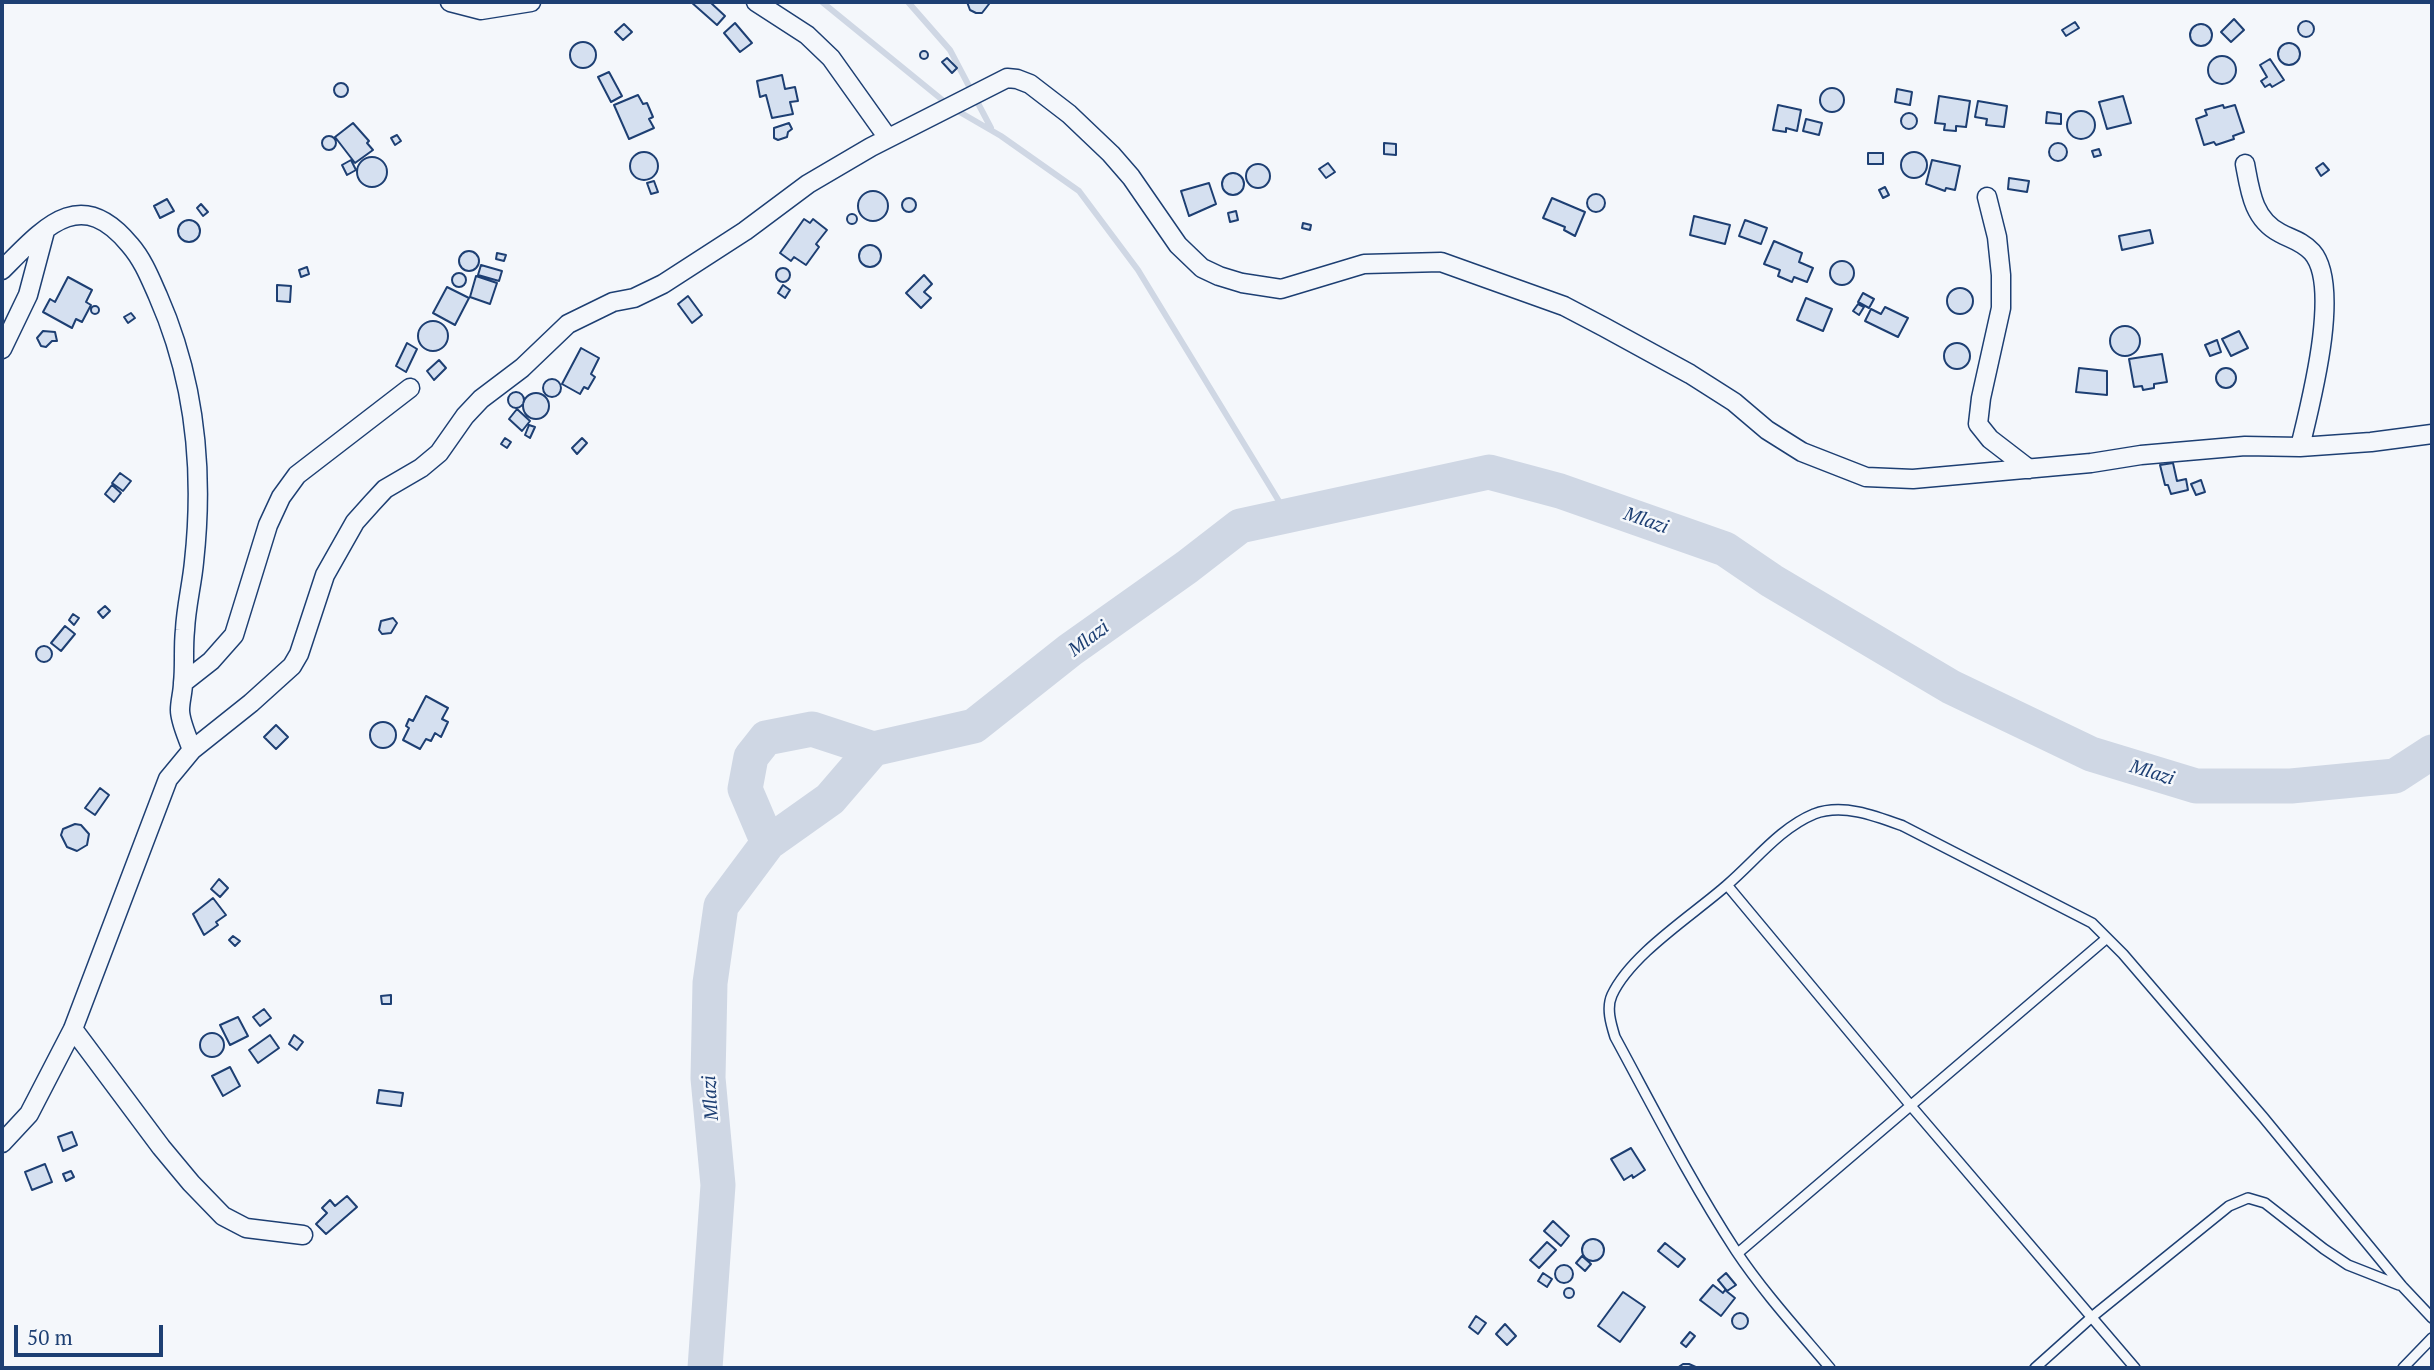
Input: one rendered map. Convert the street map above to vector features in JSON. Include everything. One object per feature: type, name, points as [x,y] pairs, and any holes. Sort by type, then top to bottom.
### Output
[{"type":"street","points":[[450,2],[481,10],[531,2]]},
{"type":"street","points":[[756,2],[807,35],[831,58],[888,138]]},
{"type":"street","points":[[2,1143],[29,1114],[73,1030],[168,779],[192,750],[268,689],[292,666],[299,654],[325,575],[355,522],[385,489],[421,468],[439,453],[465,416],[481,399],[532,359],[568,324],[613,302],[634,298],[663,284],[745,231],[808,184],[888,138],[1007,78],[1030,84],[1093,136],[1131,177],[1178,245],[1202,268],[1219,276],[1242,283],[1281,289],[1364,264],[1441,262],[1564,306],[1690,374],[1734,402],[1767,430],[1802,452],[1866,477],[1913,480],[2141,455],[2245,446],[2371,442],[2432,433]]},
{"type":"street","points":[[2245,164],[2250,194],[2259,217],[2279,232],[2301,242],[2314,254],[2321,273],[2322,339],[2300,446]]},
{"type":"street","points":[[1987,197],[1997,237],[2001,307],[1978,424],[1990,439],[2029,469]]},
{"type":"street","points":[[2,270],[58,219],[71,215],[105,220],[117,229],[135,251],[167,316],[196,432],[197,531],[185,629],[180,711],[192,750]]},
{"type":"street","points":[[2,349],[28,295],[45,231]]},
{"type":"street","points":[[183,683],[211,661],[234,635],[268,525],[281,497],[297,475],[410,388]]},
{"type":"street","points":[[73,1030],[161,1147],[223,1216],[246,1228],[303,1236]]},
{"type":"lane","points":[[1830,1368],[1772,1300],[1738,1253],[1689,1176],[1615,1037],[1609,1017],[1611,997],[1623,977],[1647,952],[1727,885],[1788,829],[1816,814],[1844,810],[1903,826],[2092,923],[2263,1117],[2402,1286],[2432,1318]]},
{"type":"lane","points":[[1727,885],[2135,1368]]},
{"type":"lane","points":[[1738,1253],[2107,938]]},
{"type":"lane","points":[[2035,1368],[2093,1316],[2229,1206],[2248,1198],[2265,1203],[2348,1265],[2402,1286]]},
{"type":"lane","points":[[2403,1368],[2432,1338]]},
{"type":"building","points":[[691,2],[710,2],[725,16],[717,25]]},
{"type":"building","points":[[967,2],[989,4],[982,13],[976,13],[970,10]]},
{"type":"building","points":[[2234,19],[2244,30],[2231,42],[2221,32]]},
{"type":"building","points":[[2306,21],[2314,29],[2306,37],[2298,29]]},
{"type":"building","points":[[2075,22],[2079,28],[2066,36],[2062,30]]},
{"type":"building","points":[[735,23],[752,43],[740,52],[724,33]]},
{"type":"building","points":[[624,24],[632,32],[623,40],[615,32]]},
{"type":"building","points":[[2197,24],[2205,24],[2212,31],[2212,39],[2205,46],[2197,46],[2190,39],[2190,31]]},
{"type":"building","points":[[583,42],[592,46],[596,55],[592,64],[583,68],[574,64],[570,55],[574,46]]},
{"type":"building","points":[[2289,43],[2299,50],[2300,54],[2293,64],[2289,65],[2279,58],[2278,54],[2285,44]]},
{"type":"building","points":[[924,51],[928,55],[924,59],[920,55]]},
{"type":"building","points":[[2222,56],[2232,60],[2236,70],[2232,80],[2222,84],[2212,80],[2208,70],[2212,60]]},
{"type":"building","points":[[947,58],[957,68],[952,73],[942,62]]},
{"type":"building","points":[[2270,59],[2284,80],[2272,87],[2270,84],[2265,87],[2261,81],[2267,77],[2260,65]]},
{"type":"building","points":[[609,72],[622,96],[611,102],[598,77]]},
{"type":"building","points":[[782,75],[785,89],[795,87],[798,101],[790,102],[793,114],[772,118],[766,95],[760,97],[757,81]]},
{"type":"building","points":[[341,83],[346,85],[346,95],[341,97],[336,95],[334,90],[336,85]]},
{"type":"building","points":[[1832,88],[1841,91],[1844,100],[1841,109],[1832,112],[1823,109],[1820,100],[1823,91]]},
{"type":"building","points":[[1897,89],[1912,92],[1910,105],[1895,102]]},
{"type":"building","points":[[638,95],[643,104],[647,103],[653,117],[649,119],[654,128],[629,139],[614,105]]},
{"type":"building","points":[[1939,96],[1970,101],[1966,127],[1956,126],[1956,131],[1944,130],[1945,124],[1935,123]]},
{"type":"building","points":[[2123,96],[2131,123],[2107,129],[2099,102]]},
{"type":"building","points":[[1978,101],[2007,106],[2004,127],[1986,125],[1987,119],[1975,117]]},
{"type":"building","points":[[1778,105],[1801,110],[1797,131],[1786,128],[1786,132],[1773,130]]},
{"type":"building","points":[[2223,105],[2224,108],[2235,105],[2244,132],[2233,136],[2234,139],[2216,145],[2214,142],[2204,145],[2196,119],[2207,115],[2205,110]]},
{"type":"building","points":[[2081,111],[2091,115],[2095,125],[2091,135],[2081,139],[2071,135],[2067,125],[2071,115]]},
{"type":"building","points":[[2047,112],[2061,114],[2061,124],[2046,123]]},
{"type":"building","points":[[1909,113],[1917,121],[1909,129],[1901,121]]},
{"type":"building","points":[[1806,119],[1822,123],[1819,135],[1803,131]]},
{"type":"building","points":[[353,123],[369,141],[367,143],[373,150],[355,163],[335,137]]},
{"type":"building","points":[[789,123],[792,129],[787,137],[778,140],[774,138],[774,128]]},
{"type":"building","points":[[397,135],[401,141],[395,145],[391,138]]},
{"type":"building","points":[[329,136],[334,138],[334,148],[329,150],[324,148],[322,143],[324,138]]},
{"type":"building","points":[[1384,143],[1396,144],[1396,155],[1384,154]]},
{"type":"building","points":[[2058,143],[2064,146],[2067,152],[2064,158],[2058,161],[2052,158],[2049,152],[2052,146]]},
{"type":"building","points":[[2099,149],[2101,155],[2094,157],[2092,151]]},
{"type":"building","points":[[644,152],[654,156],[658,166],[654,176],[644,180],[634,176],[630,166],[634,156]]},
{"type":"building","points":[[1914,152],[1923,156],[1927,165],[1923,174],[1914,178],[1905,174],[1901,165],[1905,156]]},
{"type":"building","points":[[1868,153],[1883,153],[1883,164],[1868,164]]},
{"type":"building","points":[[372,157],[383,161],[387,172],[383,183],[372,187],[361,183],[357,172],[361,161]]},
{"type":"building","points":[[351,160],[356,170],[347,175],[342,165]]},
{"type":"building","points":[[1932,160],[1960,166],[1955,190],[1946,188],[1945,191],[1926,184]]},
{"type":"building","points":[[1328,163],[1335,172],[1326,178],[1319,169]]},
{"type":"building","points":[[2323,163],[2329,170],[2321,176],[2316,168]]},
{"type":"building","points":[[1258,164],[1269,171],[1270,176],[1263,187],[1258,188],[1247,181],[1246,176],[1253,165]]},
{"type":"building","points":[[1229,173],[1237,173],[1244,180],[1244,188],[1237,195],[1229,195],[1222,188],[1222,180]]},
{"type":"building","points":[[2009,178],[2029,181],[2027,192],[2008,189]]},
{"type":"building","points":[[654,181],[658,192],[651,194],[647,183]]},
{"type":"building","points":[[1209,183],[1216,204],[1189,216],[1181,191]]},
{"type":"building","points":[[1885,187],[1889,195],[1883,198],[1879,190]]},
{"type":"building","points":[[873,191],[884,195],[888,206],[884,217],[873,221],[862,217],[858,206],[862,195]]},
{"type":"building","points":[[1592,194],[1600,194],[1605,203],[1603,210],[1592,212],[1587,207],[1587,199]]},
{"type":"building","points":[[909,198],[914,200],[914,210],[909,212],[904,210],[902,205],[904,200]]},
{"type":"building","points":[[1552,198],[1585,212],[1575,236],[1564,230],[1565,227],[1543,218]]},
{"type":"building","points":[[167,199],[174,211],[160,218],[154,206]]},
{"type":"building","points":[[201,204],[208,212],[203,216],[197,208]]},
{"type":"building","points":[[1236,211],[1238,220],[1230,222],[1228,213]]},
{"type":"building","points":[[852,214],[856,215],[856,223],[852,224],[848,223],[847,219],[848,215]]},
{"type":"building","points":[[1694,216],[1730,225],[1725,244],[1690,235]]},
{"type":"building","points":[[804,219],[810,223],[813,219],[827,230],[816,244],[819,247],[806,265],[794,257],[791,261],[780,253]]},
{"type":"building","points":[[185,220],[193,220],[200,227],[200,235],[193,242],[185,242],[178,235],[178,227]]},
{"type":"building","points":[[1745,220],[1767,228],[1761,244],[1739,236]]},
{"type":"building","points":[[1303,223],[1311,225],[1310,230],[1302,228]]},
{"type":"building","points":[[2150,230],[2153,243],[2122,250],[2119,236]]},
{"type":"building","points":[[1774,241],[1802,253],[1799,262],[1813,268],[1807,282],[1794,277],[1792,282],[1778,276],[1780,270],[1764,264]]},
{"type":"building","points":[[870,245],[878,248],[881,256],[878,264],[870,267],[862,264],[859,256],[862,248]]},
{"type":"building","points":[[469,251],[476,254],[479,261],[476,268],[469,271],[462,268],[459,261],[462,254]]},
{"type":"building","points":[[497,253],[506,255],[504,261],[496,259]]},
{"type":"building","points":[[1842,261],[1851,264],[1854,273],[1851,282],[1842,285],[1833,282],[1830,273],[1833,264]]},
{"type":"building","points":[[481,265],[502,271],[499,281],[478,275]]},
{"type":"building","points":[[307,267],[309,274],[301,277],[299,270]]},
{"type":"building","points":[[783,268],[788,270],[788,280],[783,282],[778,280],[776,275],[778,270]]},
{"type":"building","points":[[456,273],[462,273],[466,280],[462,287],[456,287],[452,283],[452,277]]},
{"type":"building","points":[[924,275],[932,284],[924,292],[931,298],[921,308],[906,293]]},
{"type":"building","points":[[476,276],[497,283],[490,304],[470,297]]},
{"type":"building","points":[[68,277],[92,290],[86,302],[91,305],[82,322],[76,319],[72,328],[43,312],[50,299],[55,302]]},
{"type":"building","points":[[277,285],[291,286],[290,302],[277,301]]},
{"type":"building","points":[[783,285],[790,290],[785,298],[778,293]]},
{"type":"building","points":[[447,287],[469,298],[455,325],[433,313]]},
{"type":"building","points":[[1960,288],[1969,292],[1973,301],[1969,310],[1960,314],[1951,310],[1947,301],[1951,292]]},
{"type":"building","points":[[1863,293],[1874,299],[1869,308],[1858,302]]},
{"type":"building","points":[[688,296],[702,315],[692,323],[678,304]]},
{"type":"building","points":[[1806,298],[1832,309],[1823,331],[1797,320]]},
{"type":"building","points":[[1858,304],[1864,307],[1859,315],[1853,311]]},
{"type":"building","points":[[95,306],[99,310],[95,314],[91,310]]},
{"type":"building","points":[[1885,307],[1908,318],[1898,337],[1865,321],[1871,309],[1881,314]]},
{"type":"building","points":[[131,313],[135,318],[128,323],[124,317]]},
{"type":"building","points":[[433,321],[444,325],[448,336],[444,347],[433,351],[422,347],[418,336],[422,325]]},
{"type":"building","points":[[2125,326],[2131,327],[2139,335],[2139,347],[2131,355],[2125,356],[2119,355],[2111,347],[2110,341],[2111,335],[2119,327]]},
{"type":"building","points":[[43,331],[55,332],[57,341],[52,341],[46,347],[41,346],[37,338]]},
{"type":"building","points":[[2239,331],[2248,348],[2231,356],[2222,339]]},
{"type":"building","points":[[2217,340],[2221,352],[2210,356],[2205,345]]},
{"type":"building","points":[[407,343],[417,349],[406,372],[396,366]]},
{"type":"building","points":[[1957,343],[1966,347],[1970,356],[1966,365],[1957,369],[1948,365],[1944,356],[1948,347]]},
{"type":"building","points":[[581,348],[599,358],[591,374],[595,377],[588,389],[584,387],[580,394],[562,384]]},
{"type":"building","points":[[2162,354],[2167,382],[2154,384],[2154,388],[2143,390],[2142,386],[2134,387],[2129,359]]},
{"type":"building","points":[[439,360],[446,368],[434,380],[427,371]]},
{"type":"building","points":[[2079,368],[2107,371],[2107,395],[2076,392]]},
{"type":"building","points":[[2226,368],[2233,371],[2236,378],[2233,385],[2226,388],[2219,385],[2216,378],[2219,371]]},
{"type":"building","points":[[548,379],[556,379],[561,388],[559,395],[548,397],[543,392],[543,384]]},
{"type":"building","points":[[513,392],[519,392],[524,400],[522,406],[513,408],[508,403],[508,397]]},
{"type":"building","points":[[536,393],[545,397],[549,406],[545,415],[536,419],[527,415],[523,406],[527,397]]},
{"type":"building","points":[[517,409],[530,421],[522,431],[509,419]]},
{"type":"building","points":[[529,425],[535,427],[530,438],[525,435]]},
{"type":"building","points":[[505,438],[511,442],[507,448],[501,444]]},
{"type":"building","points":[[582,438],[587,443],[577,454],[572,448]]},
{"type":"building","points":[[2173,463],[2177,481],[2186,479],[2188,490],[2171,494],[2168,485],[2165,485],[2160,465]]},
{"type":"building","points":[[120,473],[131,481],[123,491],[112,483]]},
{"type":"building","points":[[2201,480],[2205,492],[2196,495],[2191,484]]},
{"type":"building","points":[[112,485],[121,493],[114,502],[105,494]]},
{"type":"building","points":[[105,606],[110,611],[103,618],[98,612]]},
{"type":"building","points":[[73,614],[79,618],[74,625],[69,620]]},
{"type":"building","points":[[393,618],[397,623],[391,633],[382,634],[379,630],[381,621]]},
{"type":"building","points":[[65,626],[75,634],[61,651],[51,643]]},
{"type":"building","points":[[41,646],[47,646],[52,654],[50,660],[41,662],[36,657],[36,651]]},
{"type":"building","points":[[426,696],[448,708],[442,719],[448,722],[441,737],[435,733],[431,741],[426,739],[420,749],[403,740],[409,728],[406,726],[409,719],[413,721]]},
{"type":"building","points":[[383,722],[392,726],[396,735],[392,744],[383,748],[374,744],[370,735],[374,726]]},
{"type":"building","points":[[276,725],[288,737],[276,749],[264,737]]},
{"type":"building","points":[[100,788],[109,795],[95,815],[85,808]]},
{"type":"building","points":[[75,824],[81,825],[89,834],[87,845],[77,851],[67,847],[61,835],[63,829]]},
{"type":"building","points":[[219,879],[228,888],[220,897],[211,889]]},
{"type":"building","points":[[213,898],[226,915],[204,935],[193,914]]},
{"type":"building","points":[[233,936],[240,941],[235,946],[229,940]]},
{"type":"building","points":[[391,995],[391,1004],[382,1004],[381,996]]},
{"type":"building","points":[[264,1009],[271,1018],[260,1026],[253,1017]]},
{"type":"building","points":[[238,1017],[248,1036],[230,1045],[220,1025]]},
{"type":"building","points":[[212,1033],[221,1036],[224,1045],[221,1054],[212,1057],[203,1054],[200,1045],[203,1036]]},
{"type":"building","points":[[270,1035],[279,1048],[258,1063],[249,1050]]},
{"type":"building","points":[[294,1035],[303,1042],[297,1050],[289,1044]]},
{"type":"building","points":[[230,1067],[240,1086],[223,1096],[212,1076]]},
{"type":"building","points":[[379,1090],[403,1093],[401,1106],[377,1103]]},
{"type":"building","points":[[72,1132],[77,1145],[63,1151],[58,1137]]},
{"type":"building","points":[[1631,1148],[1645,1170],[1624,1180],[1611,1159]]},
{"type":"building","points":[[45,1164],[52,1182],[32,1190],[25,1172]]},
{"type":"building","points":[[71,1171],[74,1177],[66,1181],[63,1174]]},
{"type":"building","points":[[347,1196],[357,1207],[326,1234],[316,1224],[327,1213],[322,1208],[330,1200],[335,1206]]},
{"type":"building","points":[[1553,1221],[1569,1236],[1561,1246],[1544,1231]]},
{"type":"building","points":[[1593,1239],[1601,1242],[1604,1250],[1601,1258],[1593,1261],[1585,1258],[1582,1250],[1585,1242]]},
{"type":"building","points":[[1547,1242],[1556,1250],[1539,1268],[1530,1260]]},
{"type":"building","points":[[1665,1243],[1685,1259],[1678,1267],[1658,1251]]},
{"type":"building","points":[[1582,1256],[1591,1264],[1585,1271],[1576,1263]]},
{"type":"building","points":[[1560,1265],[1568,1265],[1573,1274],[1571,1281],[1560,1283],[1555,1278],[1555,1270]]},
{"type":"building","points":[[1543,1273],[1552,1279],[1547,1287],[1538,1281]]},
{"type":"building","points":[[1726,1273],[1736,1285],[1727,1291],[1718,1280]]},
{"type":"building","points":[[1713,1285],[1735,1298],[1721,1316],[1700,1300]]},
{"type":"building","points":[[1569,1288],[1573,1289],[1573,1297],[1569,1298],[1565,1297],[1564,1293],[1565,1289]]},
{"type":"building","points":[[1623,1292],[1645,1307],[1620,1342],[1598,1326]]},
{"type":"building","points":[[1740,1313],[1746,1315],[1746,1327],[1740,1329],[1734,1327],[1732,1321],[1734,1315]]},
{"type":"building","points":[[1476,1316],[1486,1323],[1478,1334],[1469,1327]]},
{"type":"building","points":[[1505,1324],[1516,1336],[1507,1345],[1496,1334]]},
{"type":"building","points":[[1690,1332],[1695,1336],[1686,1347],[1681,1343]]},
{"type":"building","points":[[1689,1364],[1698,1368],[1677,1368]]},
{"type":"waterway","points":[[822,2],[951,107],[1001,136],[1079,191],[1138,270],[1288,516]]},
{"type":"waterway","points":[[908,2],[950,50],[991,128]]},
{"type":"waterway","name":"Mlazi","points":[[705,1368],[718,1185],[708,1078],[710,983],[721,906],[768,843],[830,799],[873,749],[974,726],[1070,650],[1240,526],[1489,472],[1560,491],[1725,549],[1772,581],[1951,687],[2091,754],[2196,786],[2291,786],[2395,776],[2432,752]]},
{"type":"waterway","name":"Mlazi","points":[[768,843],[745,789],[751,757],[766,738],[812,729],[873,749]]}]
